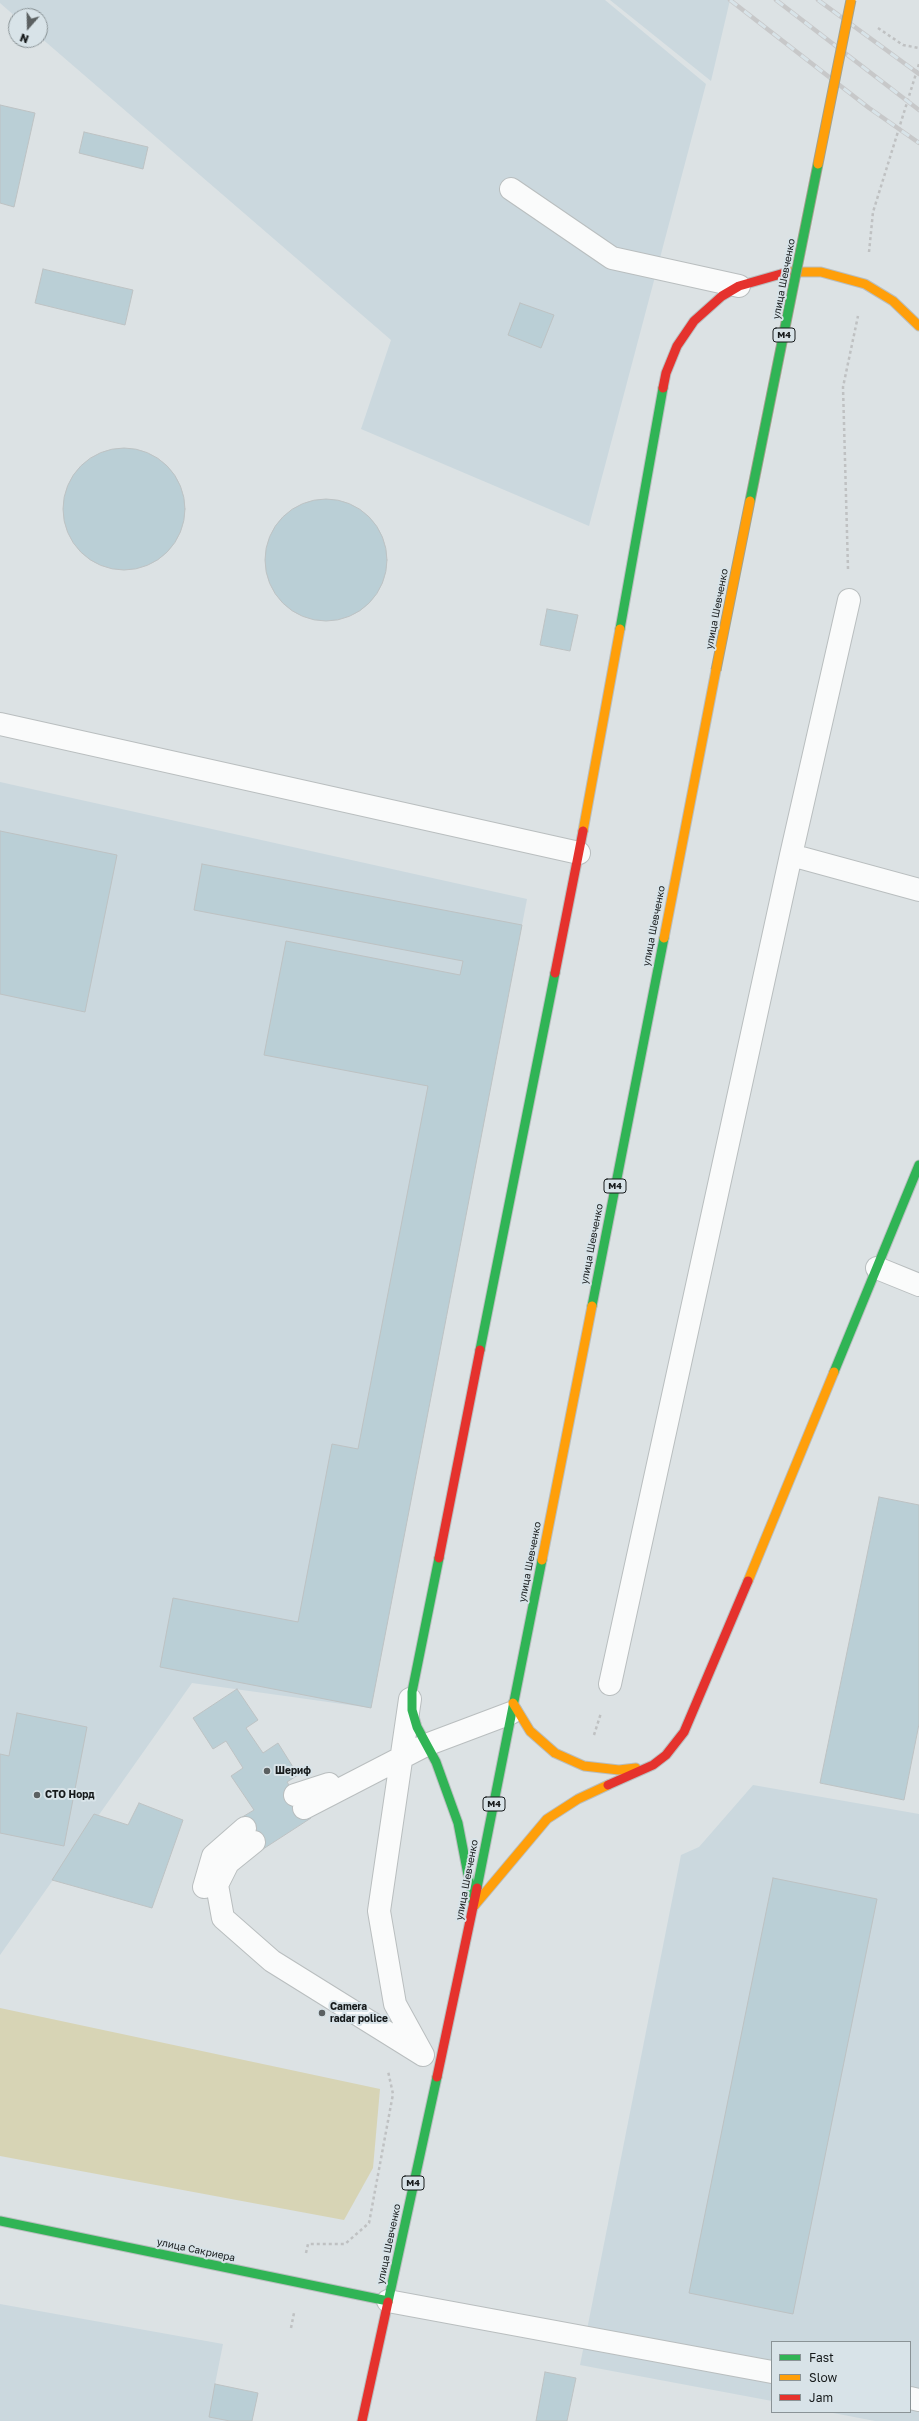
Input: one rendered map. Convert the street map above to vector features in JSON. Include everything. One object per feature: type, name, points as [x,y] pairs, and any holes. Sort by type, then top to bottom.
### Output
[{"type":"main road","name":"улица Шевченко","points":[[362,2421],[388,2300],[431,2061],[474,1906],[716,670],[851,0]]},
{"type":"main road","points":[[474,1906],[458,1823],[449,1794],[415,1721],[412,1692],[579,853],[666,373],[678,346],[694,321],[722,296],[739,286],[783,272],[808,271],[849,278],[865,284],[893,301],[919,326]]},
{"type":"main road","points":[[474,1906],[547,1819],[578,1799],[653,1765],[676,1744],[690,1720],[919,1165]]},
{"type":"main road","points":[[512,1708],[530,1731],[555,1753],[584,1766],[619,1770],[653,1765]]},
{"type":"main road","name":"улица Сакриера","points":[[0,2221],[388,2300]]},
{"type":"street","points":[[511,189],[612,258],[739,286]]},
{"type":"street","points":[[610,1684],[791,855],[849,600]]},
{"type":"street","points":[[0,724],[579,853]]},
{"type":"street","points":[[791,855],[919,890]]},
{"type":"street","points":[[877,1268],[919,1285]]},
{"type":"street","points":[[412,1692],[393,1762],[379,1911],[396,2004],[431,2061]]},
{"type":"street","points":[[300,1801],[393,1762],[426,1745],[512,1708]]},
{"type":"street","points":[[250,1835],[228,1863],[217,1885],[223,1918],[272,1961],[431,2061]]},
{"type":"street","points":[[388,2300],[771,2372]]},
{"type":"path","points":[[849,600],[843,387],[865,284],[873,212],[919,64]]},
{"type":"shaded area","points":[[0,0],[605,0],[706,84],[589,526],[361,429],[391,340],[48,44],[48,8],[8,8],[8,10],[0,3]]},
{"type":"shaded area","points":[[610,0],[730,0],[711,81]]},
{"type":"shaded area","points":[[0,782],[527,899],[371,1708],[192,1683],[0,1955]]},
{"type":"shaded area","points":[[753,1785],[919,1814],[919,2421],[875,2421],[833,2413],[911,2413],[911,2341],[771,2341],[771,2401],[580,2365],[681,1855],[699,1847]]},
{"type":"shaded area","points":[[0,2008],[380,2089],[373,2168],[344,2220],[0,2156]]},
{"type":"shaded area","points":[[0,2304],[223,2344],[215,2384],[258,2393],[252,2421],[0,2421]]},
{"type":"building","points":[[0,105],[35,113],[14,207],[0,203]]},
{"type":"building","points":[[84,132],[148,147],[143,169],[79,153]]},
{"type":"building","points":[[43,269],[133,290],[125,325],[35,303]]},
{"type":"building","points":[[520,303],[554,315],[541,348],[508,335]]},
{"type":"building","points":[[124,448],[147,452],[158,458],[167,466],[175,475],[181,486],[185,509],[181,532],[175,543],[167,552],[158,560],[147,566],[124,570],[101,566],[90,560],[81,552],[73,543],[67,532],[63,509],[67,486],[73,475],[81,466],[90,458],[101,452]]},
{"type":"building","points":[[326,499],[349,503],[360,509],[369,517],[377,526],[383,537],[387,560],[383,583],[377,594],[369,603],[360,611],[349,617],[326,621],[303,617],[292,611],[283,603],[275,594],[269,583],[265,560],[269,537],[275,526],[283,517],[292,509],[303,503]]},
{"type":"building","points":[[547,609],[578,615],[570,651],[540,645]]},
{"type":"building","points":[[0,831],[117,855],[85,1012],[0,994]]},
{"type":"building","points":[[202,864],[522,925],[371,1708],[160,1667],[173,1598],[298,1622],[332,1444],[358,1449],[428,1086],[264,1055],[286,941],[460,975],[463,961],[194,910]]},
{"type":"building","points":[[879,1497],[919,1505],[919,1724],[904,1800],[820,1783]]},
{"type":"building","name":"Шериф","points":[[237,1689],[258,1720],[246,1728],[263,1753],[278,1743],[298,1775],[287,1782],[311,1818],[260,1851],[239,1819],[254,1810],[231,1776],[243,1768],[226,1741],[213,1749],[193,1718]]},
{"type":"building","name":"СТО Норд","points":[[17,1713],[87,1727],[64,1846],[0,1833],[0,1754],[9,1756]]},
{"type":"building","points":[[139,1803],[183,1820],[152,1908],[52,1880],[94,1814],[128,1825]]},
{"type":"building","points":[[773,1878],[877,1899],[793,2314],[689,2293]]},
{"type":"building","points":[[545,2372],[576,2378],[567,2421],[536,2421]]},
{"type":"building","points":[[215,2384],[258,2393],[252,2421],[230,2421],[209,2417]]},
{"type":"railway","points":[[730,0],[869,108],[919,143]]},
{"type":"railway","points":[[776,0],[919,110]]},
{"type":"railway","points":[[818,0],[919,74]]},
{"type":"traffic: fast","points":[[750,501],[818,164]]},
{"type":"traffic: fast","points":[[620,629],[663,388]]},
{"type":"traffic: fast","points":[[592,1306],[664,938]]},
{"type":"traffic: fast","points":[[480,1350],[555,973]]},
{"type":"traffic: fast","points":[[834,1372],[919,1165]]},
{"type":"traffic: fast","points":[[439,1558],[412,1692],[412,1710],[417,1727],[436,1762],[458,1823],[474,1906]]},
{"type":"traffic: fast","points":[[477,1888],[542,1560]]},
{"type":"traffic: fast","points":[[388,2302],[437,2077]]},
{"type":"traffic: fast","points":[[0,2221],[388,2301]]},
{"type":"traffic: slow","points":[[818,164],[851,0]]},
{"type":"traffic: slow","points":[[788,272],[821,272],[865,284],[893,301],[919,326]]},
{"type":"traffic: slow","points":[[716,670],[750,501]]},
{"type":"traffic: slow","points":[[583,831],[620,629]]},
{"type":"traffic: slow","points":[[664,938],[716,670]]},
{"type":"traffic: slow","points":[[542,1560],[592,1306]]},
{"type":"traffic: slow","points":[[748,1581],[834,1372]]},
{"type":"traffic: slow","points":[[513,1703],[530,1731],[555,1753],[584,1766],[619,1770],[636,1768]]},
{"type":"traffic: slow","points":[[474,1906],[547,1819],[578,1799],[608,1785]]},
{"type":"traffic: jam","points":[[663,388],[666,373],[677,346],[694,321],[722,296],[739,286],[788,272]]},
{"type":"traffic: jam","points":[[555,973],[583,831]]},
{"type":"traffic: jam","points":[[439,1558],[480,1350]]},
{"type":"traffic: jam","points":[[608,1785],[653,1765],[666,1755],[684,1732],[748,1581]]},
{"type":"traffic: jam","points":[[437,2077],[477,1888]]},
{"type":"traffic: jam","points":[[362,2421],[388,2302]]},
{"type":"place","name":"Шериф","points":[[267,1771]]},
{"type":"place","name":"СТО Норд","points":[[37,1795]]},
{"type":"place","name":"Camera radar police","points":[[322,2013]]}]
